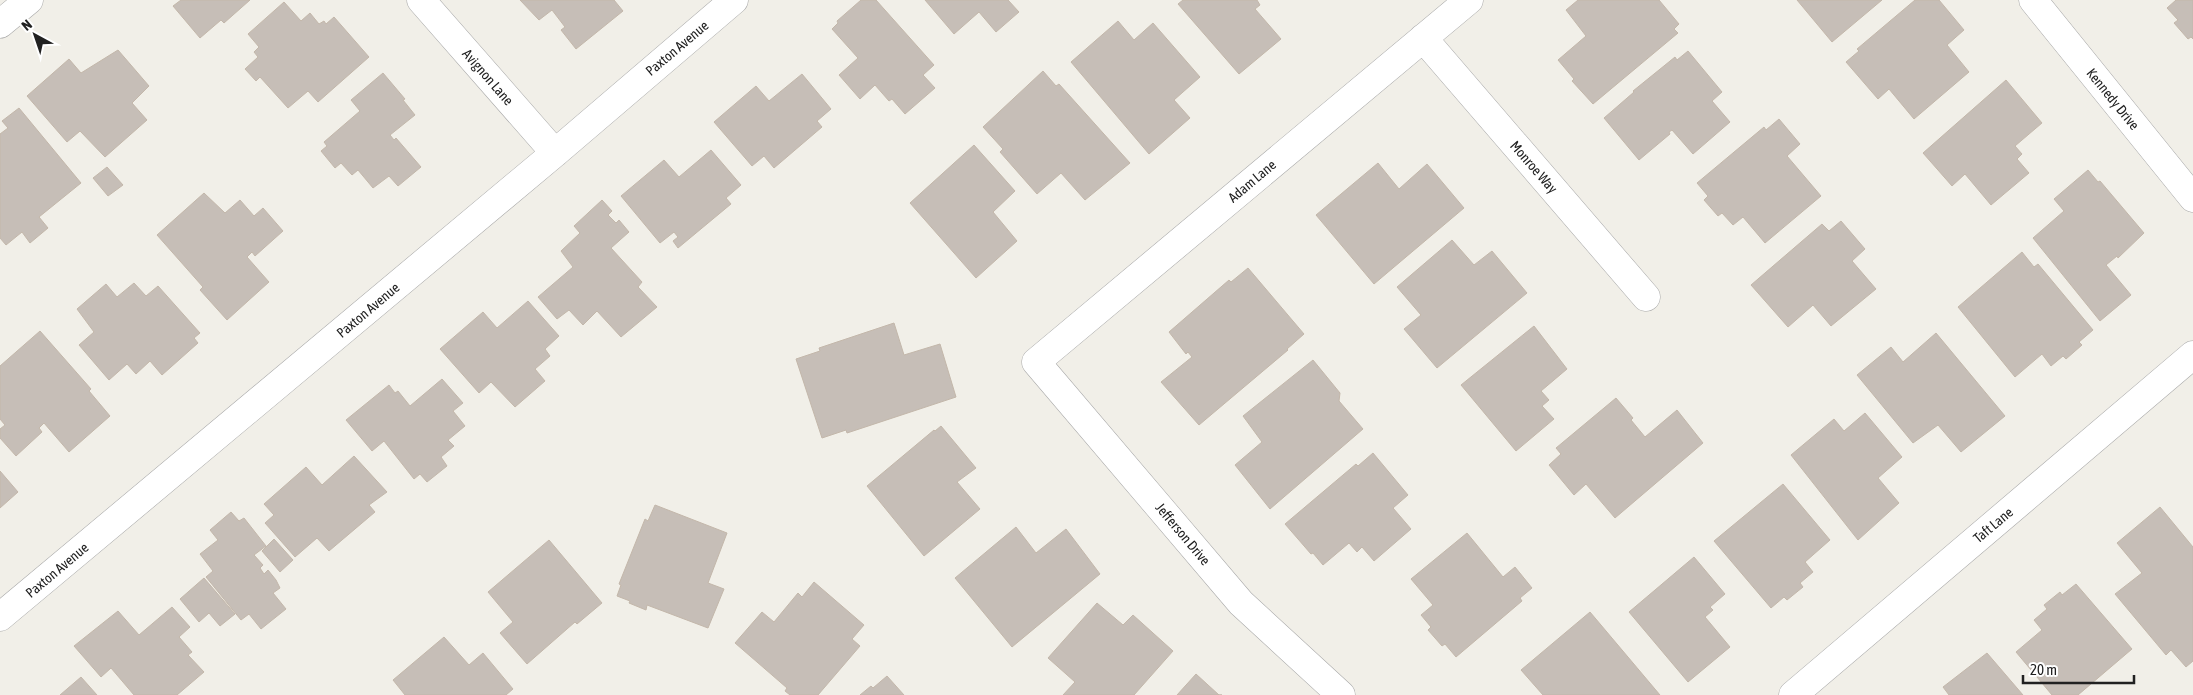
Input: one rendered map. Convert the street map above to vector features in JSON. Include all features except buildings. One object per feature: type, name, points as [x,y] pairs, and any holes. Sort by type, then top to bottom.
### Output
[{"type":"street","points":[[0,24],[29,0]]},
{"type":"street","name":"Avignon Lane","points":[[421,0],[554,153]]},
{"type":"street","name":"Paxton Avenue","points":[[0,617],[734,0]]},
{"type":"street","name":"Adam Lane","points":[[1036,362],[1469,0]]},
{"type":"street","name":"Kennedy Drive","points":[[2033,0],[2193,198]]},
{"type":"street","name":"Monroe Way","points":[[1423,38],[1646,297]]},
{"type":"street","name":"Taft Lane","points":[[1793,695],[2193,355]]},
{"type":"street","name":"Jefferson Drive","points":[[1036,362],[1241,603],[1341,695]]}]
